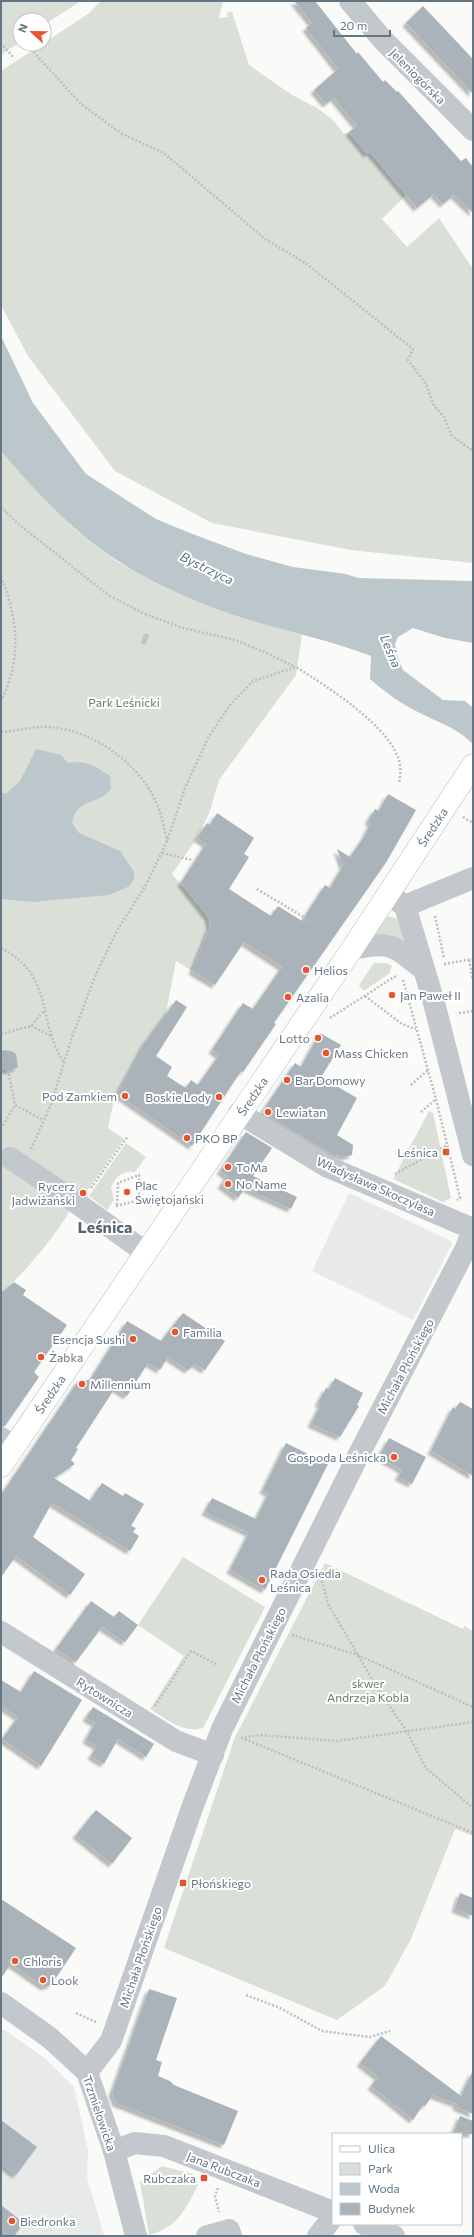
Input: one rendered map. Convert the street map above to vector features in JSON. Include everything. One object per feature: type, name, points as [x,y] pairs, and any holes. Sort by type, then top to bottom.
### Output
[{"type":"main road","name":"Średzka","points":[[1,1466],[8,1443],[145,1252],[352,949],[397,900],[460,785],[473,765]]},
{"type":"street","name":"Jeleniogórska","points":[[350,1],[383,40],[473,130]]},
{"type":"street","points":[[473,878],[428,896],[397,900],[432,967],[433,999],[473,1155]]},
{"type":"street","points":[[352,949],[374,944],[396,947],[432,967]]},
{"type":"street","name":"Władysława Skoczylasa","points":[[239,1113],[328,1167],[473,1230]]},
{"type":"street","points":[[17,1162],[145,1252]]},
{"type":"street","name":"Michała Płońskiego","points":[[87,2072],[111,2041],[192,1808],[222,1729],[358,1456],[466,1248],[473,1230]]},
{"type":"street","name":"Rytownicza","points":[[1,1632],[176,1741],[213,1755]]},
{"type":"street","name":"Trzmielowicka","points":[[1,2003],[50,2038],[87,2072],[114,2151],[136,2236]]},
{"type":"street","name":"Jana Rubczaka","points":[[114,2151],[135,2143],[164,2146],[329,2224]]},
{"type":"street","points":[[366,2225],[394,2236]]},
{"type":"path","points":[[1,43],[12,57]]},
{"type":"path","points":[[33,52],[81,104],[122,134],[164,153],[265,239],[307,264],[413,349],[408,360],[426,384],[434,406],[444,417],[452,436],[473,451]]},
{"type":"path","points":[[1,507],[16,522],[108,595],[145,614],[170,624],[234,640],[267,653],[296,667],[351,703],[371,721],[394,748],[400,764],[399,783]]},
{"type":"path","points":[[1,576],[10,602],[15,632],[14,657],[10,682],[1,701]]},
{"type":"path","points":[[17,1162],[43,1120],[96,974],[118,929],[148,883],[167,841],[185,788],[208,738],[230,705],[254,681],[296,667]]},
{"type":"path","points":[[1,732],[50,727],[67,730],[99,743],[124,761],[152,794],[162,820],[167,841]]},
{"type":"path","points":[[162,853],[192,860]]},
{"type":"path","points":[[257,889],[312,922]]},
{"type":"path","points":[[428,896],[434,912],[445,964]]},
{"type":"path","points":[[1,948],[22,960],[31,971],[40,991],[51,1036],[64,1064]]},
{"type":"path","points":[[432,967],[473,959]]},
{"type":"path","points":[[469,960],[473,980]]},
{"type":"path","points":[[398,968],[417,1029],[436,1099],[460,1198]]},
{"type":"path","points":[[338,1008],[330,1019],[394,976],[401,975]]},
{"type":"path","points":[[365,996],[402,1024],[417,1029]]},
{"type":"path","points":[[1,1034],[31,1026],[45,1011]]},
{"type":"path","points":[[459,1014],[473,1011]]},
{"type":"path","points":[[31,1026],[51,1036]]},
{"type":"path","points":[[1,1129],[15,1105],[8,1070]]},
{"type":"path","points":[[411,1085],[428,1070]]},
{"type":"path","points":[[421,1112],[436,1099]]},
{"type":"path","points":[[15,1105],[43,1120]]},
{"type":"path","points":[[73,1200],[128,1136]]},
{"type":"path","points":[[393,1175],[447,1144]]},
{"type":"path","points":[[105,1223],[116,1205],[118,1183],[139,1175],[140,1200]]},
{"type":"path","points":[[116,1205],[140,1200],[151,1206]]},
{"type":"path","points":[[319,1573],[328,1604],[358,1655],[407,1732],[426,1768],[473,1808]]},
{"type":"path","points":[[290,1634],[358,1655],[473,1708]]},
{"type":"path","points":[[150,1713],[191,1651],[216,1664]]},
{"type":"path","points":[[473,1722],[337,1741],[259,1735],[242,1738],[473,1832]]},
{"type":"path","points":[[246,1995],[280,2008],[322,2031],[370,2037],[390,2032]]},
{"type":"path","points":[[220,2181],[215,2196],[221,2235]]},
{"type":"shaded area","points":[[349,1193],[451,1241],[452,1244],[413,1320],[312,1271]]},
{"type":"shaded area","points":[[1,2029],[8,2032],[47,2060],[74,2087],[88,2150],[87,2177],[104,2236],[1,2236]]},
{"type":"green space","points":[[1,1],[81,1],[52,20],[52,12],[12,12],[12,47],[1,55]]},
{"type":"green space","points":[[101,1],[223,1],[219,18],[228,17],[227,13],[232,12],[249,65],[292,95],[317,108],[333,120],[344,134],[349,132],[367,154],[370,152],[406,195],[382,219],[407,247],[439,218],[473,269],[473,563],[351,550],[212,523],[115,471],[28,356],[1,305],[1,71],[30,52],[52,52],[52,38],[88,14]]},
{"type":"green space","name":"Park Leśnicki","points":[[1,451],[70,525],[118,562],[206,603],[244,617],[302,635],[296,675],[219,780],[210,811],[197,838],[172,874],[207,914],[210,926],[192,971],[176,961],[166,1013],[117,1094],[113,1104],[108,1128],[124,1139],[87,1191],[83,1189],[77,1196],[69,1213],[45,1247],[18,1277],[1,1293]]},
{"type":"green space","points":[[386,916],[400,919],[408,943],[373,936]]},
{"type":"green space","points":[[374,963],[387,963],[392,966],[389,974],[363,990],[359,985]]},
{"type":"green space","points":[[429,1111],[433,1113],[451,1198],[443,1202],[393,1179]]},
{"type":"green space","points":[[126,1143],[146,1157],[135,1172],[123,1173],[117,1178],[111,1188],[114,1200],[107,1210],[89,1196]]},
{"type":"green space","points":[[183,1557],[265,1607],[203,1728],[196,1729],[189,1729],[175,1724],[150,1709],[184,1656],[138,1625]]},
{"type":"green space","name":"skwer Andrzeja Kobla","points":[[325,1563],[463,1629],[464,1626],[473,1631],[473,1836],[455,1829],[411,1939],[385,1986],[337,2020],[164,1948],[235,1737]]},
{"type":"green space","points":[[162,2166],[193,2174],[198,2185],[180,2216],[159,2232],[149,2235],[140,2182]]},
{"type":"water","points":[[1,336],[33,403],[86,474],[156,519],[246,554],[293,567],[346,574],[358,578],[473,581],[473,643],[445,638],[413,628],[398,637],[395,644],[397,655],[403,670],[443,700],[465,701],[473,708],[473,744],[455,730],[401,703],[370,679],[371,656],[335,644],[246,619],[171,590],[116,560],[84,536],[41,495],[1,451]]},
{"type":"water","points":[[36,749],[61,755],[68,763],[86,763],[100,769],[110,776],[111,789],[100,798],[83,805],[78,809],[72,823],[79,833],[120,851],[134,872],[134,878],[130,886],[108,895],[33,902],[1,899],[1,793],[7,793],[20,781]]},
{"type":"building","points":[[294,1],[315,1],[357,54],[358,52],[383,82],[385,80],[397,92],[398,91],[461,161],[466,158],[473,167],[473,213],[454,195],[443,204],[434,194],[417,208],[370,152],[367,154],[349,132],[357,126],[334,98],[326,104],[314,90],[338,69],[306,28],[312,23]]},
{"type":"building","points":[[423,6],[473,59],[473,94],[406,23]]},
{"type":"building","points":[[388,794],[416,810],[387,861],[274,1023],[276,1024],[243,1072],[241,1071],[192,1146],[117,1094],[144,1044],[176,1000],[187,1007],[156,1056],[172,1067],[167,1076],[186,1088],[191,1080],[198,1085],[219,1055],[212,1050],[243,1003],[253,1009],[282,967],[244,942],[215,985],[192,971],[210,926],[208,917],[181,883],[206,844],[197,838],[207,823],[210,825],[217,813],[254,838],[244,854],[249,857],[229,889],[271,916],[278,906],[302,921],[325,885],[330,888],[343,866],[337,849],[350,857],[364,837],[371,823],[368,821],[375,809],[379,811]]},
{"type":"building","points":[[320,1033],[341,1045],[321,1077],[357,1098],[337,1135],[353,1145],[352,1155],[343,1157],[337,1154],[336,1157],[262,1112],[295,1063],[301,1067]]},
{"type":"building","points":[[1,1050],[11,1051],[16,1054],[18,1067],[10,1070],[1,1070]]},
{"type":"building","points":[[246,1132],[272,1148],[253,1176],[297,1197],[291,1209],[245,1188],[238,1198],[221,1185],[227,1176],[220,1171]]},
{"type":"building","points":[[14,1282],[26,1290],[23,1295],[67,1325],[34,1372],[39,1377],[5,1426],[1,1426],[1,1293]]},
{"type":"building","points":[[183,1313],[225,1341],[205,1370],[195,1364],[188,1370],[168,1357],[160,1370],[148,1363],[127,1396],[115,1388],[76,1448],[78,1449],[71,1460],[75,1464],[54,1478],[90,1501],[102,1483],[123,1496],[125,1493],[144,1504],[131,1526],[136,1528],[133,1532],[139,1536],[130,1551],[52,1503],[33,1537],[85,1574],[70,1595],[16,1556],[1,1577],[1,1495],[78,1381],[90,1380],[127,1321],[161,1341]]},
{"type":"building","points":[[335,1378],[363,1393],[357,1405],[359,1406],[340,1437],[311,1424],[321,1404],[318,1403],[326,1388],[329,1389]]},
{"type":"building","points":[[460,1402],[473,1409],[473,1476],[431,1451],[453,1407],[455,1409]]},
{"type":"building","points":[[389,1438],[426,1457],[412,1484],[398,1477],[402,1470],[379,1457]]},
{"type":"building","points":[[286,1443],[328,1464],[265,1590],[230,1570],[249,1533],[205,1512],[212,1498],[256,1519],[269,1493],[263,1490]]},
{"type":"building","points":[[91,1601],[114,1617],[119,1611],[138,1625],[125,1642],[102,1627],[76,1662],[56,1649]]},
{"type":"building","points":[[34,1671],[82,1700],[41,1766],[2,1739],[18,1717],[1,1706],[1,1680],[21,1692]]},
{"type":"building","points":[[93,1707],[154,1744],[146,1757],[118,1739],[104,1764],[91,1756],[97,1746],[86,1740],[95,1723],[86,1718]]},
{"type":"building","points":[[96,1810],[132,1838],[112,1864],[76,1835]]},
{"type":"building","points":[[460,1893],[473,1898],[473,1916],[455,1909]]},
{"type":"building","points":[[1,1899],[76,1948],[51,1985],[44,1987],[11,1964],[1,1978]]},
{"type":"building","points":[[149,1989],[177,1998],[156,2060],[162,2062],[158,2076],[170,2081],[174,2085],[238,2111],[224,2145],[116,2103],[112,2093]]},
{"type":"building","points":[[381,2036],[461,2096],[473,2070],[473,2114],[456,2107],[457,2104],[433,2095],[425,2106],[423,2105],[413,2120],[371,2086],[378,2077],[360,2063]]},
{"type":"building","points":[[460,2116],[473,2121],[473,2134],[453,2133]]},
{"type":"building","points":[[1,2120],[37,2147],[16,2175],[1,2164]]},
{"type":"building","name":"Biedronka","points":[[1,2205],[24,2223],[14,2236],[1,2236]]},
{"type":"waterway","points":[[144,642],[146,636]]},
{"type":"place","name":"Helios","points":[[306,970]]},
{"type":"place","name":"Jan Paweł II","points":[[392,995]]},
{"type":"place","name":"Azalia","points":[[288,997]]},
{"type":"place","name":"Lotto","points":[[318,1038]]},
{"type":"place","name":"Mass Chicken","points":[[326,1053]]},
{"type":"place","name":"Bar Domowy","points":[[287,1080]]},
{"type":"place","name":"Pod Zamkiem","points":[[125,1096]]},
{"type":"place","name":"Boskie Lody","points":[[219,1097]]},
{"type":"place","name":"Lewiatan","points":[[268,1112]]},
{"type":"place","name":"PKO BP","points":[[187,1138]]},
{"type":"place","name":"Leśnica","points":[[446,1152]]},
{"type":"place","name":"ToMa","points":[[228,1167]]},
{"type":"place","name":"No Name","points":[[228,1184]]},
{"type":"place","name":"Plac Świętojański","points":[[127,1192]]},
{"type":"place","name":"Rycerz Jadwiżański","points":[[83,1193]]},
{"type":"place","name":"Familia","points":[[175,1332]]},
{"type":"place","name":"Esencja Sushi","points":[[133,1339]]},
{"type":"place","name":"Żabka","points":[[41,1357]]},
{"type":"place","name":"Millennium","points":[[82,1384]]},
{"type":"place","name":"Gospoda Leśnicka","points":[[394,1457]]},
{"type":"place","name":"Rada Osiedla Leśnica","points":[[262,1580]]},
{"type":"place","name":"Płońskiego","points":[[183,1883]]},
{"type":"place","name":"Chloris","points":[[15,1961]]},
{"type":"place","name":"Look","points":[[43,1980]]},
{"type":"place","name":"Rubczaka","points":[[204,2178]]},
{"type":"place","name":"Biedronka","points":[[12,2221]]},
{"type":"district","name":"Leśnica","points":[[105,1226]]},
{"type":"water label","name":"Bystrzyca","points":[[207,568]]},
{"type":"water label","name":"Leśna","points":[[391,651]]}]
